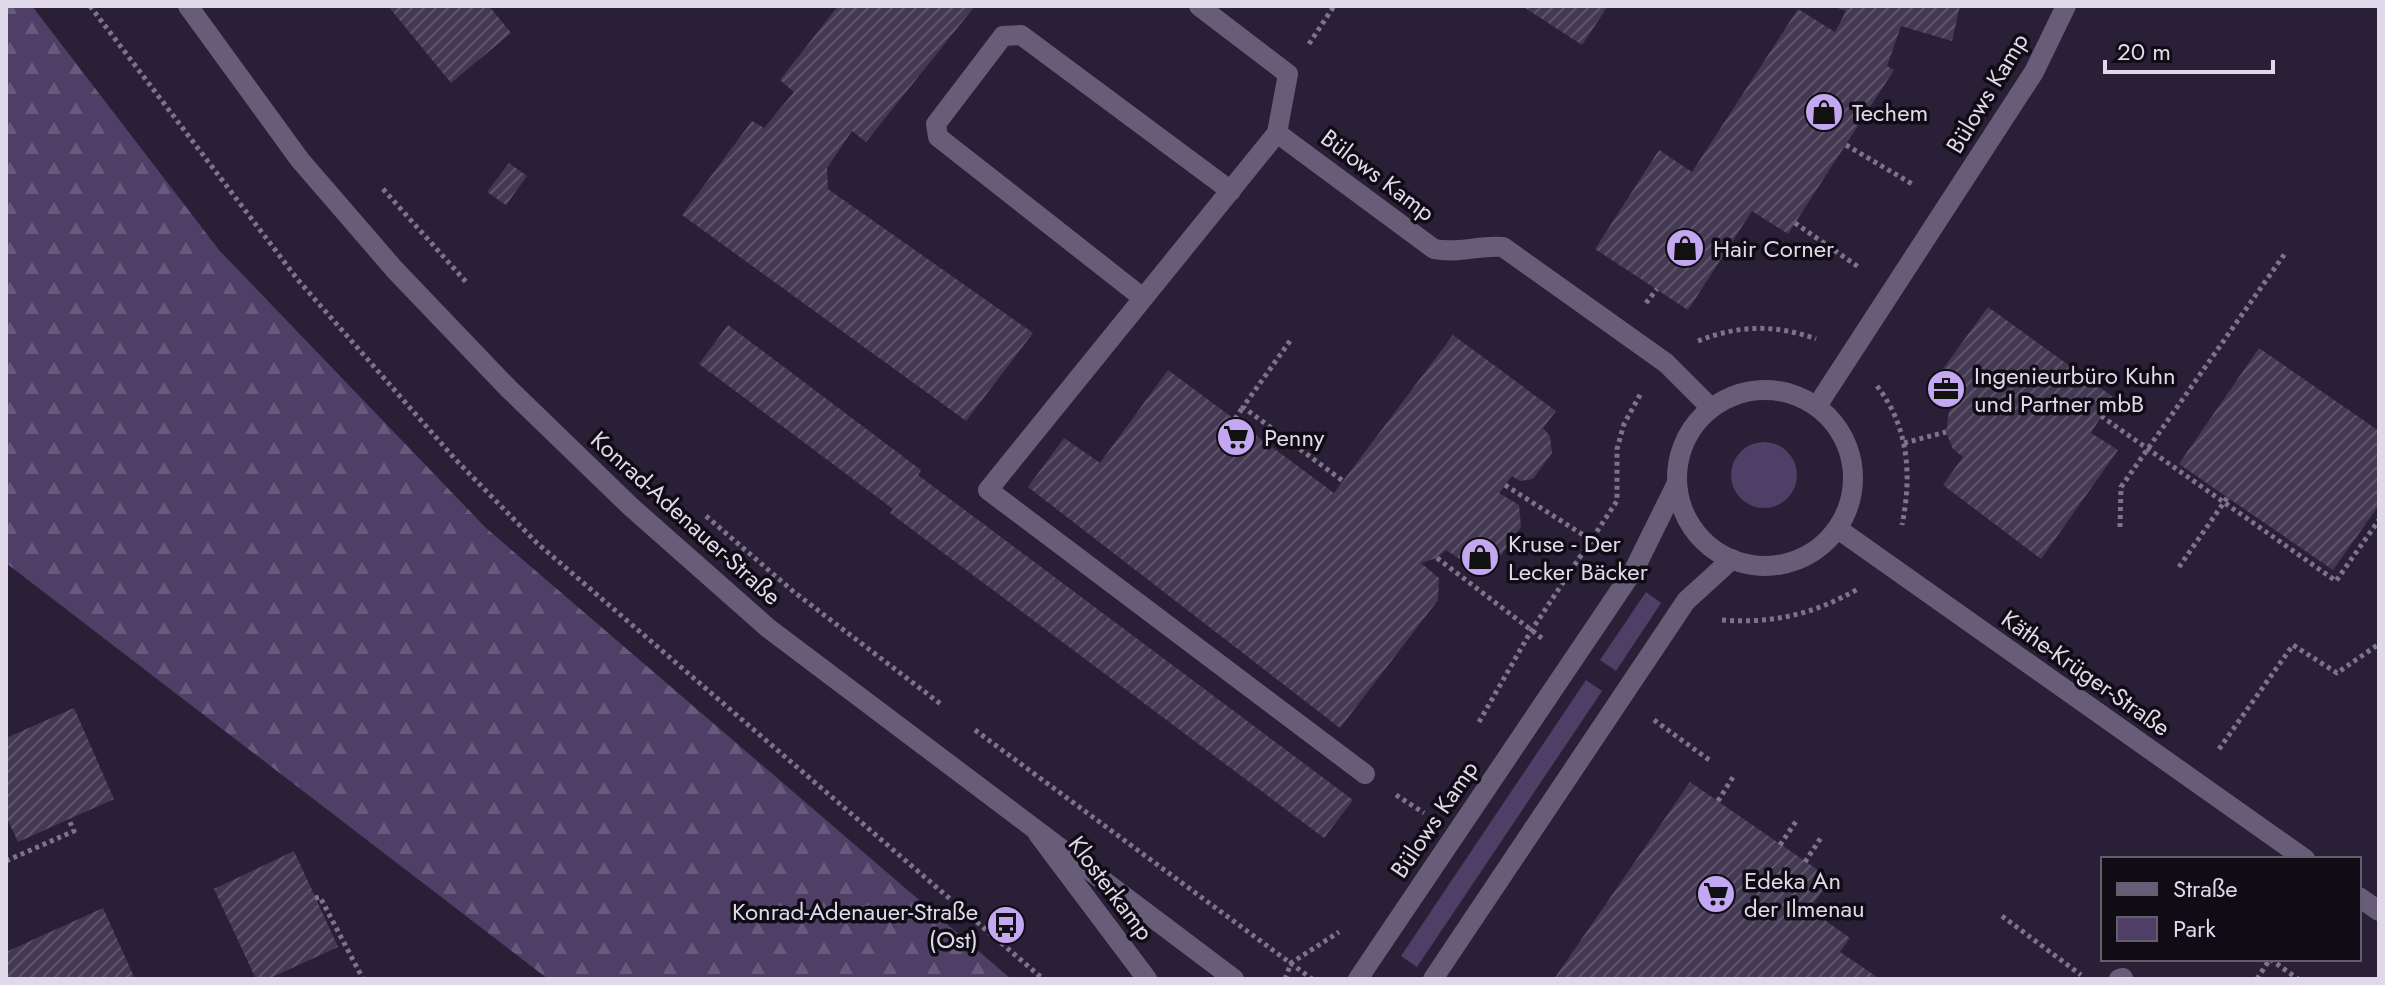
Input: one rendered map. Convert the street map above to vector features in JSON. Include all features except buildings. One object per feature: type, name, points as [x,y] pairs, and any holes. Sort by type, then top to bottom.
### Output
[{"type":"street","name":"Konrad-Adenauer-Straße","points":[[188,6],[300,160],[395,270],[530,409],[630,506],[768,628],[1234,979]]},
{"type":"street","points":[[1199,6],[1288,74],[1277,133],[988,490],[1365,774]]},
{"type":"street","name":"Bülows Kamp","points":[[1817,406],[2034,72],[2066,6]]},
{"type":"street","points":[[1143,298],[938,137],[936,124],[1003,36],[1021,35],[1231,191]]},
{"type":"street","name":"Bülows Kamp","points":[[1277,133],[1434,249],[1452,253],[1485,245],[1503,247],[1666,363],[1711,408]]},
{"type":"street","name":"Bülows Kamp","points":[[1358,979],[1635,568],[1677,483],[1684,442],[1711,408],[1735,394],[1764,389],[1792,393],[1817,406],[1837,425],[1850,449],[1855,477],[1850,504],[1838,529],[1817,550],[1790,563],[1761,567],[1732,559],[1711,547],[1693,529],[1682,507],[1677,483]]},
{"type":"street","name":"Käthe-Krüger-Straße","points":[[1838,529],[2302,857]]},
{"type":"street","points":[[1433,979],[1686,601],[1732,559]]},
{"type":"street","name":"Klosterkamp","points":[[1033,828],[1147,979]]},
{"type":"street","points":[[2361,898],[2379,911]]},
{"type":"path","points":[[90,6],[298,280],[455,459],[516,522],[1043,979]]},
{"type":"path","points":[[1846,145],[1948,204]]},
{"type":"path","points":[[374,180],[469,285]]},
{"type":"path","points":[[1795,223],[1892,291]]},
{"type":"path","points":[[2120,527],[2121,487],[2286,252]]},
{"type":"path","points":[[1235,419],[1290,341]]},
{"type":"path","points":[[1243,407],[1343,481]]},
{"type":"path","points":[[2101,416],[2146,450],[2225,500],[2336,581],[2377,517]]},
{"type":"path","points":[[1904,443],[1946,432]]},
{"type":"path","points":[[1505,485],[1592,540]]},
{"type":"path","points":[[2179,567],[2225,500]]},
{"type":"path","points":[[704,513],[794,592],[950,711]]},
{"type":"path","points":[[1437,558],[1573,661]]},
{"type":"path","points":[[2196,782],[2293,645],[2337,673],[2379,644]]},
{"type":"path","points":[[1622,697],[1712,762]]},
{"type":"path","points":[[962,720],[1312,979]]},
{"type":"path","points":[[1718,801],[1733,777]]},
{"type":"path","points":[[6,861],[74,831],[69,820]]},
{"type":"path","points":[[1780,845],[1797,820]]},
{"type":"path","points":[[1805,862],[1822,836]]},
{"type":"path","points":[[315,898],[320,897],[363,979]]},
{"type":"path","points":[[2002,916],[2087,979]]},
{"type":"path","points":[[2257,979],[2269,961]]},
{"type":"path","points":[[2273,961],[2298,979]]},
{"type":"path","points":[[1285,979],[1291,963]]},
{"type":"green space","points":[[6,6],[32,6],[219,250],[486,528],[1011,979],[548,979],[6,563]]},
{"type":"green space","points":[[1757,442],[1771,442],[1783,447],[1792,456],[1797,475],[1795,488],[1788,499],[1771,508],[1757,508],[1745,503],[1736,494],[1731,482],[1731,468],[1736,456],[1745,447]]},
{"type":"green space","points":[[1646,592],[1661,603],[1616,671],[1600,660]]},
{"type":"green space","points":[[1586,680],[1602,691],[1417,967],[1401,956]]},
{"type":"place","name":"Techem","points":[[1824,112]]},
{"type":"place","name":"Hair Corner","points":[[1685,248]]},
{"type":"place","name":"Ingenieurbüro Kuhn und Partner mbB","points":[[1946,389]]},
{"type":"place","name":"Penny","points":[[1236,437]]},
{"type":"place","name":"Kruse - Der Lecker Bäcker","points":[[1480,557]]},
{"type":"place","name":"Edeka An der Ilmenau","points":[[1716,894]]},
{"type":"place","name":"Konrad-Adenauer-Straße (Ost)","points":[[1006,925]]}]
